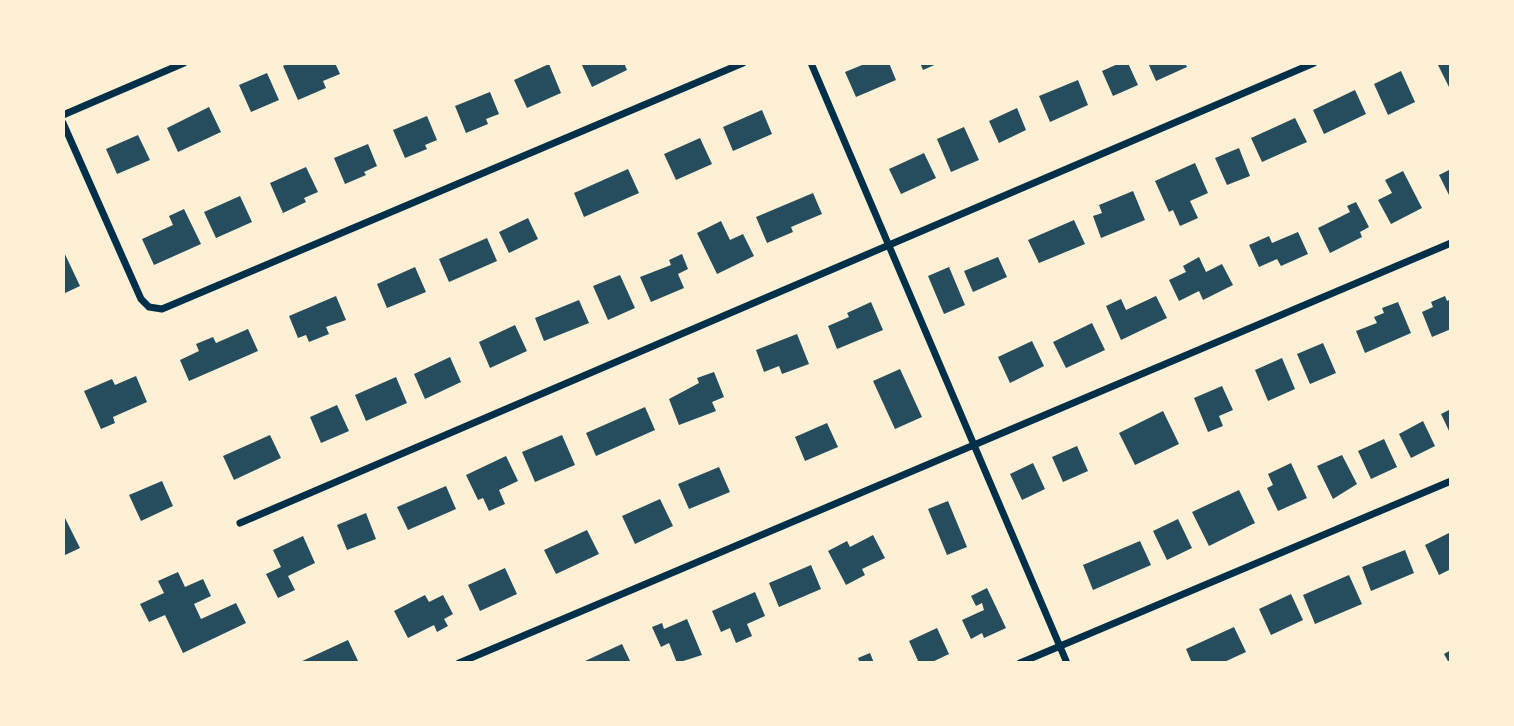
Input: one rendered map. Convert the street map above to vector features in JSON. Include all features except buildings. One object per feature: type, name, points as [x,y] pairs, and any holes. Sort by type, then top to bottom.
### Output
[{"type":"street","points":[[63,115],[184,63]]},
{"type":"street","points":[[63,123],[141,299],[149,307],[162,309],[743,63]]},
{"type":"street","points":[[811,63],[1067,663]]},
{"type":"street","points":[[240,523],[888,243],[1314,63]]},
{"type":"street","points":[[459,663],[1451,243]]},
{"type":"street","points":[[1020,663],[1451,481]]}]
